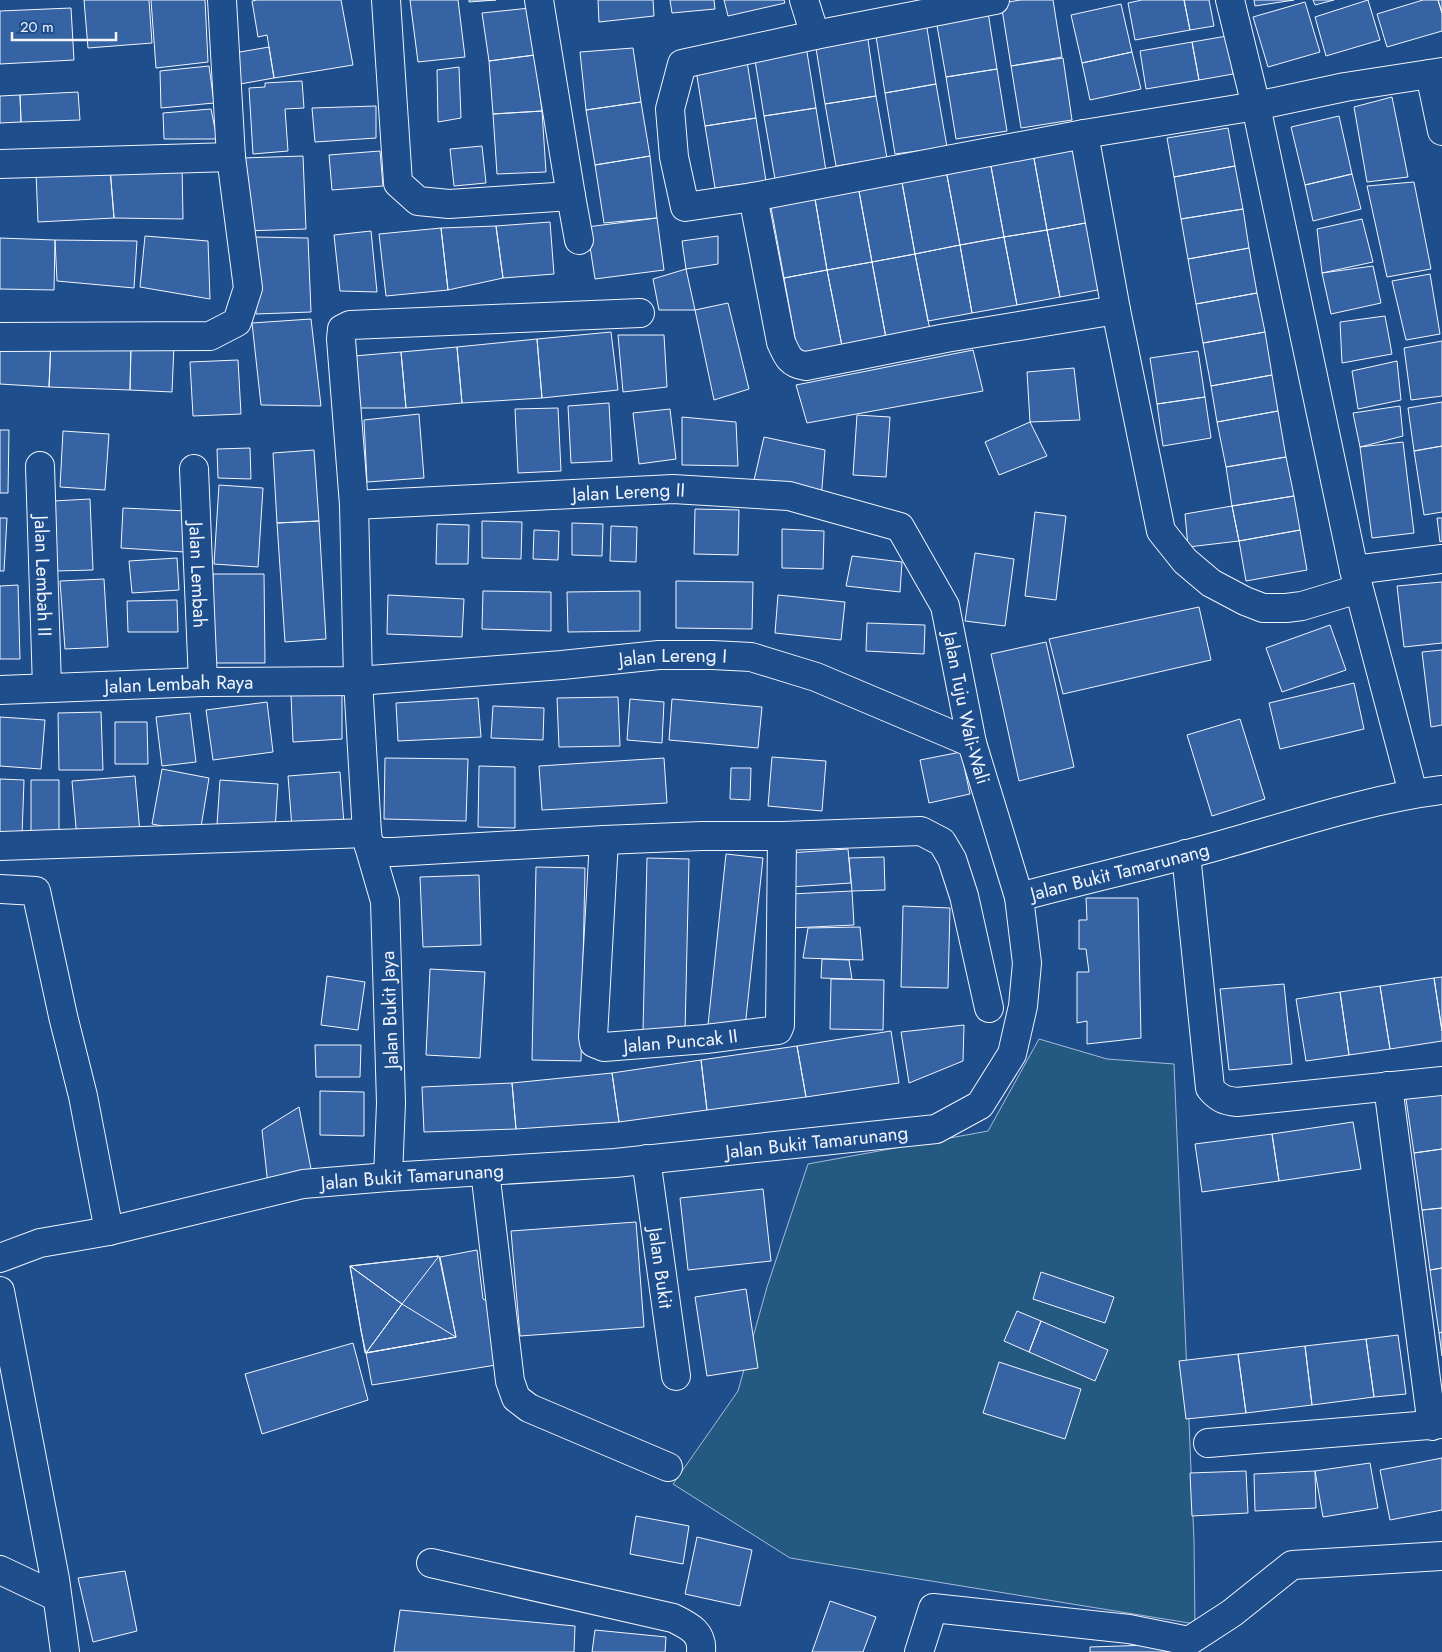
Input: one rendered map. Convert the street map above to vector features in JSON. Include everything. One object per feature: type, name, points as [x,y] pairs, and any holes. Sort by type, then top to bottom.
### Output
[{"type":"street","points":[[0,337],[210,336],[237,322],[248,288],[231,157],[222,0]]},
{"type":"street","points":[[386,0],[398,183],[418,201],[449,204],[571,196]]},
{"type":"street","points":[[539,0],[579,240]]},
{"type":"street","points":[[804,0],[815,35]]},
{"type":"street","points":[[995,0],[815,35],[682,64],[670,109],[674,157],[685,208],[753,197],[1084,134],[1256,106],[1345,87],[1436,73],[1442,131]]},
{"type":"street","points":[[1230,0],[1256,106],[1356,580],[1413,793]]},
{"type":"street","points":[[1084,134],[1116,310],[1161,531],[1173,547],[1198,573],[1211,583],[1263,608],[1302,606],[1356,580],[1442,559]]},
{"type":"street","points":[[0,164],[231,157]]},
{"type":"street","points":[[753,197],[781,342],[792,362],[798,365],[806,366],[946,338],[1116,310]]},
{"type":"street","name":"Jalan Bukit Jaya","points":[[388,1177],[391,1103],[385,901],[368,839],[358,681],[354,505],[341,339],[342,329],[350,325],[640,313]]},
{"type":"street","name":"Jalan Lembah II","points":[[40,466],[47,687]]},
{"type":"street","name":"Jalan Lembah","points":[[194,469],[203,682]]},
{"type":"street","name":"Jalan Lereng II","points":[[354,505],[673,489],[789,496],[900,527]]},
{"type":"street","name":"Jalan Tuju Wali-Wali","points":[[900,527],[945,606],[972,743],[1019,896]]},
{"type":"street","name":"Jalan Lereng I","points":[[358,681],[562,665],[659,655],[751,657],[816,677],[972,743]]},
{"type":"street","name":"Jalan Lembah Raya","points":[[0,690],[203,682],[358,681]]},
{"type":"street","name":"Jalan Bukit Tamarunang","points":[[0,1258],[40,1243],[109,1231],[303,1184],[615,1163],[936,1129],[980,1105],[1012,1054],[1024,1006],[1027,963],[1019,896],[1186,854],[1413,793],[1442,790]]},
{"type":"street","points":[[0,846],[368,839],[374,850],[393,852],[702,836],[782,836],[921,831],[942,842],[952,859],[964,896],[989,1008]]},
{"type":"street","name":"Jalan Puncak II","points":[[604,840],[593,1037],[594,1043],[604,1047],[706,1039],[778,1030],[780,1025],[782,836]]},
{"type":"street","points":[[1186,854],[1210,1088],[1213,1091],[1223,1099],[1237,1102],[1442,1081]]},
{"type":"street","points":[[0,888],[36,891],[63,1016],[83,1096],[109,1231]]},
{"type":"street","points":[[1208,1443],[1437,1425],[1388,1086]]},
{"type":"street","name":"Jalan Bukit","points":[[646,1160],[676,1376]]},
{"type":"street","points":[[485,1171],[510,1381],[516,1398],[529,1408],[668,1467]]},
{"type":"street","points":[[0,1291],[57,1597],[65,1652]]},
{"type":"street","points":[[919,1652],[933,1608],[1129,1629],[1189,1646],[1292,1565],[1442,1556]]},
{"type":"street","points":[[431,1563],[673,1618],[693,1628],[702,1644],[701,1652]]},
{"type":"street","points":[[0,1570],[57,1597]]},
{"type":"shaded area","points":[[1039,1039],[1107,1059],[1174,1064],[1194,1541],[1195,1624],[790,1558],[673,1484],[738,1391],[767,1287],[808,1164],[988,1131]]},
{"type":"building","points":[[84,0],[149,0],[152,43],[88,48]]},
{"type":"building","points":[[151,0],[205,0],[208,62],[156,68]]},
{"type":"building","points":[[341,0],[353,65],[274,78],[267,35],[258,37],[252,1]]},
{"type":"building","points":[[410,0],[458,0],[465,57],[418,62]]},
{"type":"building","points":[[469,0],[496,0],[469,2]]},
{"type":"building","points":[[598,0],[653,0],[654,16],[599,22]]},
{"type":"building","points":[[670,0],[714,0],[715,9],[672,13]]},
{"type":"building","points":[[724,0],[784,0],[785,3],[728,16]]},
{"type":"building","points":[[1021,0],[1053,0],[1062,57],[1011,66],[1001,3]]},
{"type":"building","points":[[1142,0],[1184,0],[1190,30],[1135,40],[1128,3]]},
{"type":"building","points":[[1184,0],[1209,0],[1214,26],[1190,30]]},
{"type":"building","points":[[1254,0],[1294,0],[1255,6]]},
{"type":"building","points":[[1313,0],[1334,0],[1315,5]]},
{"type":"building","points":[[1368,0],[1380,40],[1326,56],[1315,17]]},
{"type":"building","points":[[1423,0],[1438,0],[1442,13],[1442,31],[1387,47],[1377,14]]},
{"type":"building","points":[[1438,0],[1442,0],[1442,13]]},
{"type":"building","points":[[1305,2],[1320,52],[1268,67],[1253,17]]},
{"type":"building","points":[[1121,4],[1132,52],[1082,63],[1071,15]]},
{"type":"building","points":[[987,6],[997,69],[946,77],[935,14]]},
{"type":"building","points":[[71,8],[74,60],[0,64],[0,11]]},
{"type":"building","points":[[530,8],[535,55],[489,61],[482,13]]},
{"type":"building","points":[[926,22],[936,84],[885,93],[875,30]]},
{"type":"building","points":[[867,33],[876,96],[825,104],[815,42]]},
{"type":"building","points":[[1227,36],[1233,74],[1199,80],[1192,42]]},
{"type":"building","points":[[1192,42],[1199,80],[1146,89],[1140,51]]},
{"type":"building","points":[[806,46],[816,108],[764,116],[754,54]]},
{"type":"building","points":[[269,47],[274,78],[240,84],[234,53]]},
{"type":"building","points":[[633,48],[641,102],[586,110],[580,52]]},
{"type":"building","points":[[1132,52],[1141,89],[1090,100],[1082,63]]},
{"type":"building","points":[[535,55],[542,111],[493,114],[489,61]]},
{"type":"building","points":[[746,55],[756,118],[705,126],[695,64]]},
{"type":"building","points":[[1063,58],[1072,120],[1021,128],[1011,66]]},
{"type":"building","points":[[209,66],[214,103],[161,108],[160,71]]},
{"type":"building","points":[[459,67],[461,118],[438,122],[437,70]]},
{"type":"building","points":[[997,69],[1007,131],[956,139],[946,77]]},
{"type":"building","points":[[302,81],[304,108],[285,109],[288,151],[253,154],[249,88],[265,87],[265,83]]},
{"type":"building","points":[[936,84],[947,147],[895,154],[885,93]]},
{"type":"building","points":[[78,92],[80,120],[21,122],[20,95]]},
{"type":"building","points":[[20,95],[21,122],[0,123],[0,96]]},
{"type":"building","points":[[876,96],[887,158],[836,166],[825,104]]},
{"type":"building","points":[[1392,97],[1408,177],[1367,182],[1354,107]]},
{"type":"building","points":[[641,102],[650,156],[595,165],[586,110]]},
{"type":"building","points":[[376,106],[376,138],[315,142],[312,108]]},
{"type":"building","points":[[816,108],[826,171],[775,179],[764,116]]},
{"type":"building","points":[[211,109],[217,139],[164,139],[163,113]]},
{"type":"building","points":[[542,111],[546,172],[497,174],[493,114]]},
{"type":"building","points":[[1339,116],[1352,174],[1305,185],[1291,127]]},
{"type":"building","points":[[756,118],[766,181],[715,188],[705,126]]},
{"type":"building","points":[[1228,128],[1235,166],[1174,177],[1167,138]]},
{"type":"building","points":[[1077,145],[1091,222],[1047,230],[1033,153]]},
{"type":"building","points":[[482,146],[486,183],[454,186],[450,149]]},
{"type":"building","points":[[380,151],[383,186],[332,190],[329,155]]},
{"type":"building","points":[[1033,153],[1047,230],[1004,237],[990,161]]},
{"type":"building","points":[[303,156],[306,229],[244,231],[242,158]]},
{"type":"building","points":[[650,156],[657,218],[604,223],[595,165]]},
{"type":"building","points":[[990,161],[1004,237],[960,245],[946,170]]},
{"type":"building","points":[[182,165],[183,219],[114,218],[110,168]]},
{"type":"building","points":[[1235,166],[1243,209],[1181,219],[1174,177]]},
{"type":"building","points":[[110,168],[114,218],[38,222],[36,172]]},
{"type":"building","points":[[946,170],[960,245],[915,254],[901,177]]},
{"type":"building","points":[[1352,174],[1361,209],[1313,221],[1305,185]]},
{"type":"building","points":[[901,177],[915,254],[872,262],[858,186]]},
{"type":"building","points":[[1414,182],[1431,269],[1387,277],[1367,186]]},
{"type":"building","points":[[858,186],[872,262],[827,270],[814,193]]},
{"type":"building","points":[[814,193],[827,270],[784,278],[770,202]]},
{"type":"building","points":[[1243,209],[1249,248],[1188,259],[1181,219]]},
{"type":"building","points":[[657,218],[664,270],[595,279],[587,227]]},
{"type":"building","points":[[1362,219],[1373,262],[1322,273],[1317,229]]},
{"type":"building","points":[[550,222],[554,274],[503,278],[496,226]]},
{"type":"building","points":[[1091,222],[1103,289],[1060,297],[1047,230]]},
{"type":"building","points":[[496,226],[503,278],[448,290],[441,228]]},
{"type":"building","points":[[441,228],[448,290],[386,296],[379,234]]},
{"type":"building","points":[[1047,230],[1060,297],[1017,305],[1004,237]]},
{"type":"building","points":[[371,231],[377,292],[340,291],[334,235]]},
{"type":"building","points":[[145,236],[208,241],[210,299],[140,287]]},
{"type":"building","points":[[718,236],[718,264],[686,269],[682,241]]},
{"type":"building","points":[[254,237],[308,238],[311,312],[256,314]]},
{"type":"building","points":[[1004,237],[1017,305],[972,313],[960,245]]},
{"type":"building","points":[[0,238],[55,240],[54,290],[0,289]]},
{"type":"building","points":[[55,240],[137,241],[134,288],[57,281]]},
{"type":"building","points":[[960,245],[972,313],[928,321],[915,254]]},
{"type":"building","points":[[1249,248],[1257,293],[1196,304],[1188,259]]},
{"type":"building","points":[[915,254],[930,330],[886,338],[872,262]]},
{"type":"building","points":[[872,262],[886,338],[842,346],[827,270]]},
{"type":"building","points":[[1373,266],[1381,303],[1331,314],[1322,273]]},
{"type":"building","points":[[686,269],[695,310],[659,310],[653,279]]},
{"type":"building","points":[[827,270],[842,346],[798,354],[784,278]]},
{"type":"building","points":[[1430,274],[1440,334],[1406,340],[1392,281]]},
{"type":"building","points":[[1257,293],[1265,332],[1203,343],[1196,304]]},
{"type":"building","points":[[728,303],[749,389],[714,400],[695,310]]},
{"type":"building","points":[[1385,316],[1392,354],[1342,363],[1340,322]]},
{"type":"building","points":[[311,319],[321,406],[261,405],[252,323]]},
{"type":"building","points":[[611,332],[618,390],[542,398],[537,339]]},
{"type":"building","points":[[1265,332],[1272,375],[1211,386],[1203,343]]},
{"type":"building","points":[[618,335],[664,335],[667,387],[623,392]]},
{"type":"building","points":[[0,339],[51,340],[49,387],[0,384]]},
{"type":"building","points":[[537,339],[542,398],[462,403],[457,347]]},
{"type":"building","points":[[51,340],[131,344],[130,390],[49,387]]},
{"type":"building","points":[[1442,341],[1442,396],[1411,400],[1404,348]]},
{"type":"building","points":[[131,344],[174,345],[172,392],[130,390]]},
{"type":"building","points":[[457,347],[462,403],[406,408],[401,352]]},
{"type":"building","points":[[973,350],[983,391],[807,423],[796,385]]},
{"type":"building","points":[[1198,351],[1205,397],[1157,404],[1150,358]]},
{"type":"building","points":[[401,352],[406,408],[356,408],[354,356]]},
{"type":"building","points":[[238,360],[241,414],[193,416],[190,362]]},
{"type":"building","points":[[1397,361],[1401,400],[1358,409],[1352,371]]},
{"type":"building","points":[[1074,368],[1080,420],[1030,422],[1027,372]]},
{"type":"building","points":[[1272,375],[1278,411],[1217,422],[1211,386]]},
{"type":"building","points":[[1205,397],[1211,438],[1163,446],[1157,404]]},
{"type":"building","points":[[1442,402],[1442,446],[1414,451],[1408,408]]},
{"type":"building","points":[[609,403],[612,461],[571,463],[568,406]]},
{"type":"building","points":[[1400,406],[1403,436],[1360,447],[1353,413]]},
{"type":"building","points":[[558,408],[561,471],[518,473],[515,409]]},
{"type":"building","points":[[670,409],[676,459],[639,464],[633,413]]},
{"type":"building","points":[[1278,411],[1286,457],[1226,467],[1217,422]]},
{"type":"building","points":[[419,414],[424,478],[367,482],[364,420]]},
{"type":"building","points":[[857,415],[890,417],[886,477],[853,475]]},
{"type":"building","points":[[682,417],[736,422],[738,466],[682,465]]},
{"type":"building","points":[[1030,422],[1047,456],[999,475],[985,442]]},
{"type":"building","points":[[0,430],[9,430],[8,493],[0,493]]},
{"type":"building","points":[[63,431],[109,434],[105,490],[60,487]]},
{"type":"building","points":[[764,437],[825,450],[821,500],[752,489]]},
{"type":"building","points":[[1403,442],[1414,533],[1372,538],[1360,447]]},
{"type":"building","points":[[1442,446],[1442,512],[1424,515],[1414,451]]},
{"type":"building","points":[[250,448],[251,479],[218,478],[217,449]]},
{"type":"building","points":[[314,450],[319,521],[277,523],[273,453]]},
{"type":"building","points":[[1286,457],[1294,496],[1232,506],[1226,467]]},
{"type":"building","points":[[219,485],[263,488],[258,567],[214,564]]},
{"type":"building","points":[[1294,496],[1300,530],[1239,541],[1232,506]]},
{"type":"building","points":[[90,499],[93,570],[56,571],[53,501]]},
{"type":"building","points":[[1232,506],[1239,541],[1188,547],[1185,514]]},
{"type":"building","points":[[123,508],[187,511],[185,552],[121,548]]},
{"type":"building","points":[[695,509],[739,510],[738,555],[694,554]]},
{"type":"building","points":[[1035,512],[1066,516],[1056,600],[1025,596]]},
{"type":"building","points":[[0,518],[7,518],[4,571],[0,571]]},
{"type":"building","points":[[1437,518],[1442,518],[1442,541],[1440,542]]},
{"type":"building","points":[[319,521],[326,639],[285,642],[277,523]]},
{"type":"building","points":[[482,521],[522,522],[521,559],[482,558]]},
{"type":"building","points":[[572,523],[603,524],[602,556],[572,555]]},
{"type":"building","points":[[437,524],[469,525],[468,564],[436,564]]},
{"type":"building","points":[[611,526],[637,527],[636,562],[610,561]]},
{"type":"building","points":[[782,529],[824,531],[823,569],[782,568]]},
{"type":"building","points":[[534,530],[559,531],[558,560],[533,559]]},
{"type":"building","points":[[1300,530],[1307,570],[1246,581],[1239,541]]},
{"type":"building","points":[[975,553],[1014,559],[1005,626],[965,621]]},
{"type":"building","points":[[852,556],[902,562],[900,592],[846,586]]},
{"type":"building","points":[[177,558],[179,590],[132,593],[129,561]]},
{"type":"building","points":[[213,574],[264,574],[265,663],[213,663]]},
{"type":"building","points":[[104,579],[108,647],[65,649],[60,581]]},
{"type":"building","points":[[676,581],[753,582],[752,629],[676,628]]},
{"type":"building","points":[[1442,582],[1442,643],[1404,647],[1397,586]]},
{"type":"building","points":[[18,585],[20,659],[0,659],[0,586]]},
{"type":"building","points":[[483,591],[551,592],[551,631],[482,629]]},
{"type":"building","points":[[640,591],[640,631],[568,632],[567,592]]},
{"type":"building","points":[[388,595],[464,599],[462,637],[387,634]]},
{"type":"building","points":[[778,595],[845,602],[841,640],[775,633]]},
{"type":"building","points":[[177,600],[178,632],[128,632],[127,601]]},
{"type":"building","points":[[1199,607],[1211,660],[1063,694],[1049,639]]},
{"type":"building","points":[[867,623],[925,625],[924,654],[866,651]]},
{"type":"building","points":[[1330,625],[1346,670],[1282,692],[1266,648]]},
{"type":"building","points":[[1046,642],[1074,767],[1019,781],[991,654]]},
{"type":"building","points":[[1442,650],[1442,725],[1431,727],[1422,652]]},
{"type":"building","points":[[1354,683],[1364,729],[1280,749],[1269,703]]},
{"type":"building","points":[[342,694],[342,739],[293,742],[291,695]]},
{"type":"building","points":[[618,697],[620,746],[559,747],[557,698]]},
{"type":"building","points":[[478,698],[481,737],[398,741],[396,703]]},
{"type":"building","points":[[630,699],[664,702],[662,743],[627,740]]},
{"type":"building","points":[[672,699],[762,707],[758,748],[669,740]]},
{"type":"building","points":[[267,702],[273,752],[213,760],[206,710]]},
{"type":"building","points":[[493,706],[544,708],[543,740],[491,738]]},
{"type":"building","points":[[101,712],[103,770],[59,770],[58,713]]},
{"type":"building","points":[[190,713],[196,762],[162,766],[156,717]]},
{"type":"building","points":[[0,717],[45,720],[41,769],[0,766]]},
{"type":"building","points":[[1240,719],[1265,799],[1212,816],[1187,735]]},
{"type":"building","points":[[115,722],[147,722],[148,764],[115,764]]},
{"type":"building","points":[[961,752],[970,794],[929,803],[920,760]]},
{"type":"building","points":[[772,757],[826,761],[822,811],[768,806]]},
{"type":"building","points":[[385,758],[468,759],[466,821],[384,819]]},
{"type":"building","points":[[664,758],[667,803],[542,810],[539,766]]},
{"type":"building","points":[[479,766],[515,767],[515,828],[478,827]]},
{"type":"building","points":[[731,768],[751,768],[750,800],[730,799]]},
{"type":"building","points":[[162,769],[209,778],[200,833],[152,824]]},
{"type":"building","points":[[340,772],[344,824],[292,828],[288,776]]},
{"type":"building","points":[[135,776],[140,833],[77,839],[72,781]]},
{"type":"building","points":[[0,779],[24,780],[22,836],[0,835]]},
{"type":"building","points":[[31,780],[59,780],[59,838],[31,838]]},
{"type":"building","points":[[220,780],[278,784],[275,830],[217,825]]},
{"type":"building","points":[[848,849],[851,883],[790,887],[789,853]]},
{"type":"building","points":[[726,854],[763,858],[745,1028],[708,1025]]},
{"type":"building","points":[[884,857],[885,890],[852,891],[849,858]]},
{"type":"building","points":[[647,858],[689,859],[685,1032],[643,1031]]},
{"type":"building","points":[[536,867],[585,868],[581,1061],[532,1060]]},
{"type":"building","points":[[479,875],[481,945],[423,947],[420,877]]},
{"type":"building","points":[[852,891],[854,925],[791,928],[791,894]]},
{"type":"building","points":[[1086,898],[1138,898],[1141,1038],[1087,1044],[1087,1021],[1077,1023],[1077,972],[1089,972],[1086,949],[1079,949],[1079,920],[1087,920]]},
{"type":"building","points":[[903,906],[950,908],[948,988],[901,987]]},
{"type":"building","points":[[860,927],[863,960],[803,958],[808,928]]},
{"type":"building","points":[[822,959],[849,960],[852,979],[821,978]]},
{"type":"building","points":[[430,969],[485,972],[480,1058],[426,1055]]},
{"type":"building","points":[[327,976],[365,982],[358,1030],[321,1025]]},
{"type":"building","points":[[1442,977],[1442,1031],[1434,978]]},
{"type":"building","points":[[1434,978],[1442,1041],[1390,1049],[1380,986]]},
{"type":"building","points":[[831,979],[884,980],[883,1030],[830,1029]]},
{"type":"building","points":[[1284,984],[1292,1064],[1229,1070],[1220,989]]},
{"type":"building","points":[[1380,986],[1390,1049],[1349,1055],[1340,992]]},
{"type":"building","points":[[1340,992],[1349,1055],[1306,1061],[1296,999]]},
{"type":"building","points":[[964,1025],[963,1061],[909,1083],[901,1032]]},
{"type":"building","points":[[891,1031],[899,1083],[806,1097],[797,1046]]},
{"type":"building","points":[[315,1045],[361,1045],[360,1077],[316,1077]]},
{"type":"building","points":[[797,1046],[806,1097],[707,1110],[701,1060]]},
{"type":"building","points":[[701,1060],[707,1110],[619,1122],[612,1073]]},
{"type":"building","points":[[612,1073],[619,1122],[516,1129],[512,1083]]},
{"type":"building","points":[[512,1083],[516,1129],[424,1132],[422,1087]]},
{"type":"building","points":[[320,1091],[364,1092],[364,1136],[320,1135]]},
{"type":"building","points":[[1442,1094],[1442,1149],[1414,1153],[1406,1099]]},
{"type":"building","points":[[299,1107],[312,1174],[268,1185],[262,1130]]},
{"type":"building","points":[[1353,1122],[1361,1169],[1279,1181],[1272,1134]]},
{"type":"building","points":[[1272,1134],[1279,1181],[1202,1192],[1195,1144]]},
{"type":"building","points":[[1442,1149],[1442,1208],[1422,1210],[1414,1153]]},
{"type":"building","points":[[763,1189],[771,1261],[688,1270],[680,1198]]},
{"type":"building","points":[[1442,1208],[1442,1268],[1430,1270],[1422,1210]]},
{"type":"building","points":[[636,1222],[644,1327],[520,1336],[511,1231]]},
{"type":"building","points":[[477,1250],[483,1299],[487,1301],[496,1365],[372,1385],[366,1353],[456,1337],[440,1257]]},
{"type":"building","points":[[439,1256],[456,1337],[365,1353],[350,1266]]},
{"type":"building","points":[[439,1256],[402,1304],[350,1266],[384,1262]]},
{"type":"building","points":[[350,1266],[402,1304],[366,1353],[361,1331]]},
{"type":"building","points":[[1442,1268],[1442,1332],[1439,1333],[1430,1270]]},
{"type":"building","points":[[1041,1272],[1114,1297],[1105,1323],[1033,1299]]},
{"type":"building","points":[[746,1289],[758,1368],[707,1376],[695,1297]]},
{"type":"building","points":[[402,1304],[456,1337],[366,1353]]},
{"type":"building","points":[[1017,1311],[1041,1321],[1029,1352],[1004,1341]]},
{"type":"building","points":[[1041,1321],[1108,1350],[1095,1381],[1029,1352]]},
{"type":"building","points":[[1442,1332],[1442,1356],[1439,1333]]},
{"type":"building","points":[[1398,1335],[1406,1394],[1374,1397],[1366,1339]]},
{"type":"building","points":[[1366,1339],[1374,1397],[1312,1405],[1305,1346]]},
{"type":"building","points":[[353,1343],[368,1400],[262,1434],[245,1374]]},
{"type":"building","points":[[1305,1346],[1312,1405],[1246,1413],[1238,1354]]},
{"type":"building","points":[[1238,1354],[1246,1413],[1186,1419],[1179,1361]]},
{"type":"building","points":[[999,1362],[1081,1389],[1065,1439],[983,1413]]},
{"type":"building","points":[[1442,1458],[1442,1510],[1390,1520],[1380,1470]]},
{"type":"building","points":[[1370,1463],[1378,1508],[1323,1517],[1315,1471]]},
{"type":"building","points":[[1246,1471],[1248,1513],[1192,1516],[1190,1473]]},
{"type":"building","points":[[1315,1471],[1316,1508],[1255,1511],[1254,1474]]},
{"type":"building","points":[[636,1516],[689,1526],[683,1564],[630,1554]]},
{"type":"building","points":[[697,1537],[752,1550],[740,1606],[685,1594]]},
{"type":"building","points":[[125,1571],[137,1631],[93,1642],[78,1578]]},
{"type":"building","points":[[830,1601],[876,1617],[863,1652],[812,1652]]},
{"type":"building","points":[[400,1610],[575,1626],[574,1652],[394,1652]]},
{"type":"building","points":[[595,1630],[666,1637],[665,1652],[592,1652]]},
{"type":"building","points":[[1180,1644],[1181,1652],[1090,1652],[1090,1647]]}]
